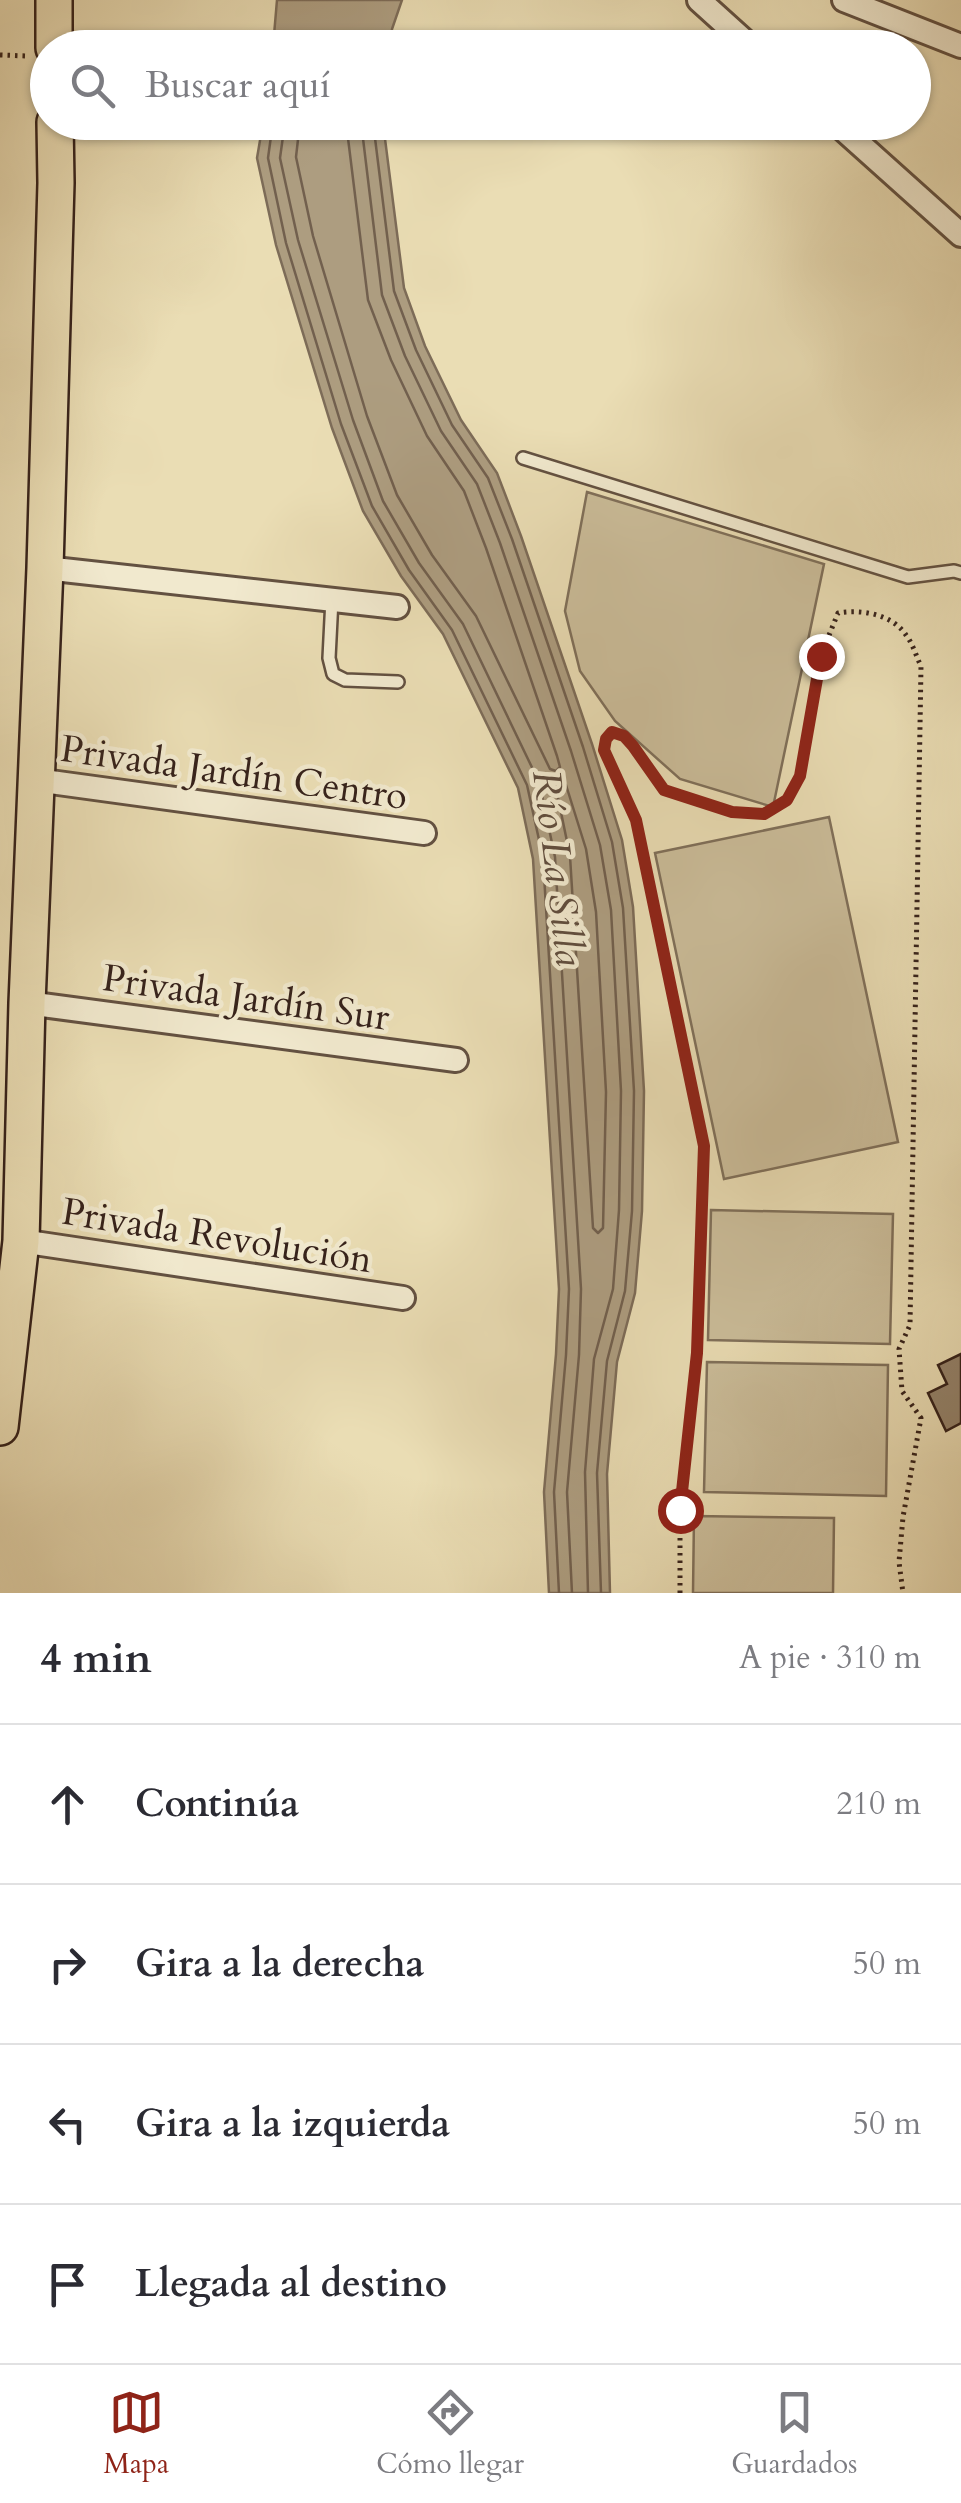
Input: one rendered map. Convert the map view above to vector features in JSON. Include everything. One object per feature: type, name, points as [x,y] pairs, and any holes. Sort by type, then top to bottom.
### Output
[{"type":"main road","points":[[54,0],[54,30]]},
{"type":"main road","points":[[0,1426],[21,1240],[45,568],[55,140]]},
{"type":"street","points":[[699,0],[732,30]]},
{"type":"street","points":[[844,0],[920,30]]},
{"type":"street","points":[[931,34],[961,46]]},
{"type":"street","points":[[856,140],[961,235]]},
{"type":"street","points":[[45,568],[397,607]]},
{"type":"street","name":"Privada Jardín Centro","points":[[36,780],[424,833]]},
{"type":"street","name":"Privada Jardín Sur","points":[[27,1003],[456,1060]]},
{"type":"street","name":"Privada Revolución","points":[[21,1240],[403,1298]]},
{"type":"lane","points":[[523,458],[908,577],[961,573]]},
{"type":"lane","points":[[332,600],[329,658],[333,674],[345,680],[398,682]]},
{"type":"path","points":[[680,1593],[680,1510],[697,1353],[704,1146],[636,820],[604,750],[612,732],[624,736],[664,790],[732,812],[764,814],[787,800],[800,776],[821,656],[838,613],[853,610],[882,616],[904,631],[921,666],[910,1325],[899,1348],[902,1391],[921,1418],[903,1517],[899,1562],[903,1593]]},
{"type":"shaded area","points":[[587,492],[824,564],[773,807],[680,779],[615,721],[580,671],[565,611]]},
{"type":"shaded area","points":[[829,817],[898,1142],[724,1179],[655,853]]},
{"type":"shaded area","points":[[711,1210],[893,1214],[890,1344],[708,1340]]},
{"type":"shaded area","points":[[707,1362],[888,1365],[886,1496],[704,1492]]},
{"type":"shaded area","points":[[694,1516],[834,1518],[833,1593],[693,1593]]},
{"type":"water","points":[[277,0],[402,0],[392,30],[274,30]]},
{"type":"water","name":"Río La Silla","points":[[260,140],[385,140],[404,288],[425,346],[461,420],[497,473],[622,840],[633,907],[644,1091],[642,1211],[635,1293],[617,1362],[607,1474],[610,1593],[549,1593],[544,1492],[559,1289],[533,859],[518,788],[443,634],[401,576],[363,511],[332,428],[276,245],[257,158]]},
{"type":"building","points":[[961,1354],[961,1423],[946,1431],[928,1393],[947,1384],[938,1365]]},
{"type":"route","points":[[680,1510],[697,1353],[704,1146],[636,820],[604,750],[612,732],[624,736],[664,790],[732,812],[764,814],[787,800],[800,776],[821,656]]}]
